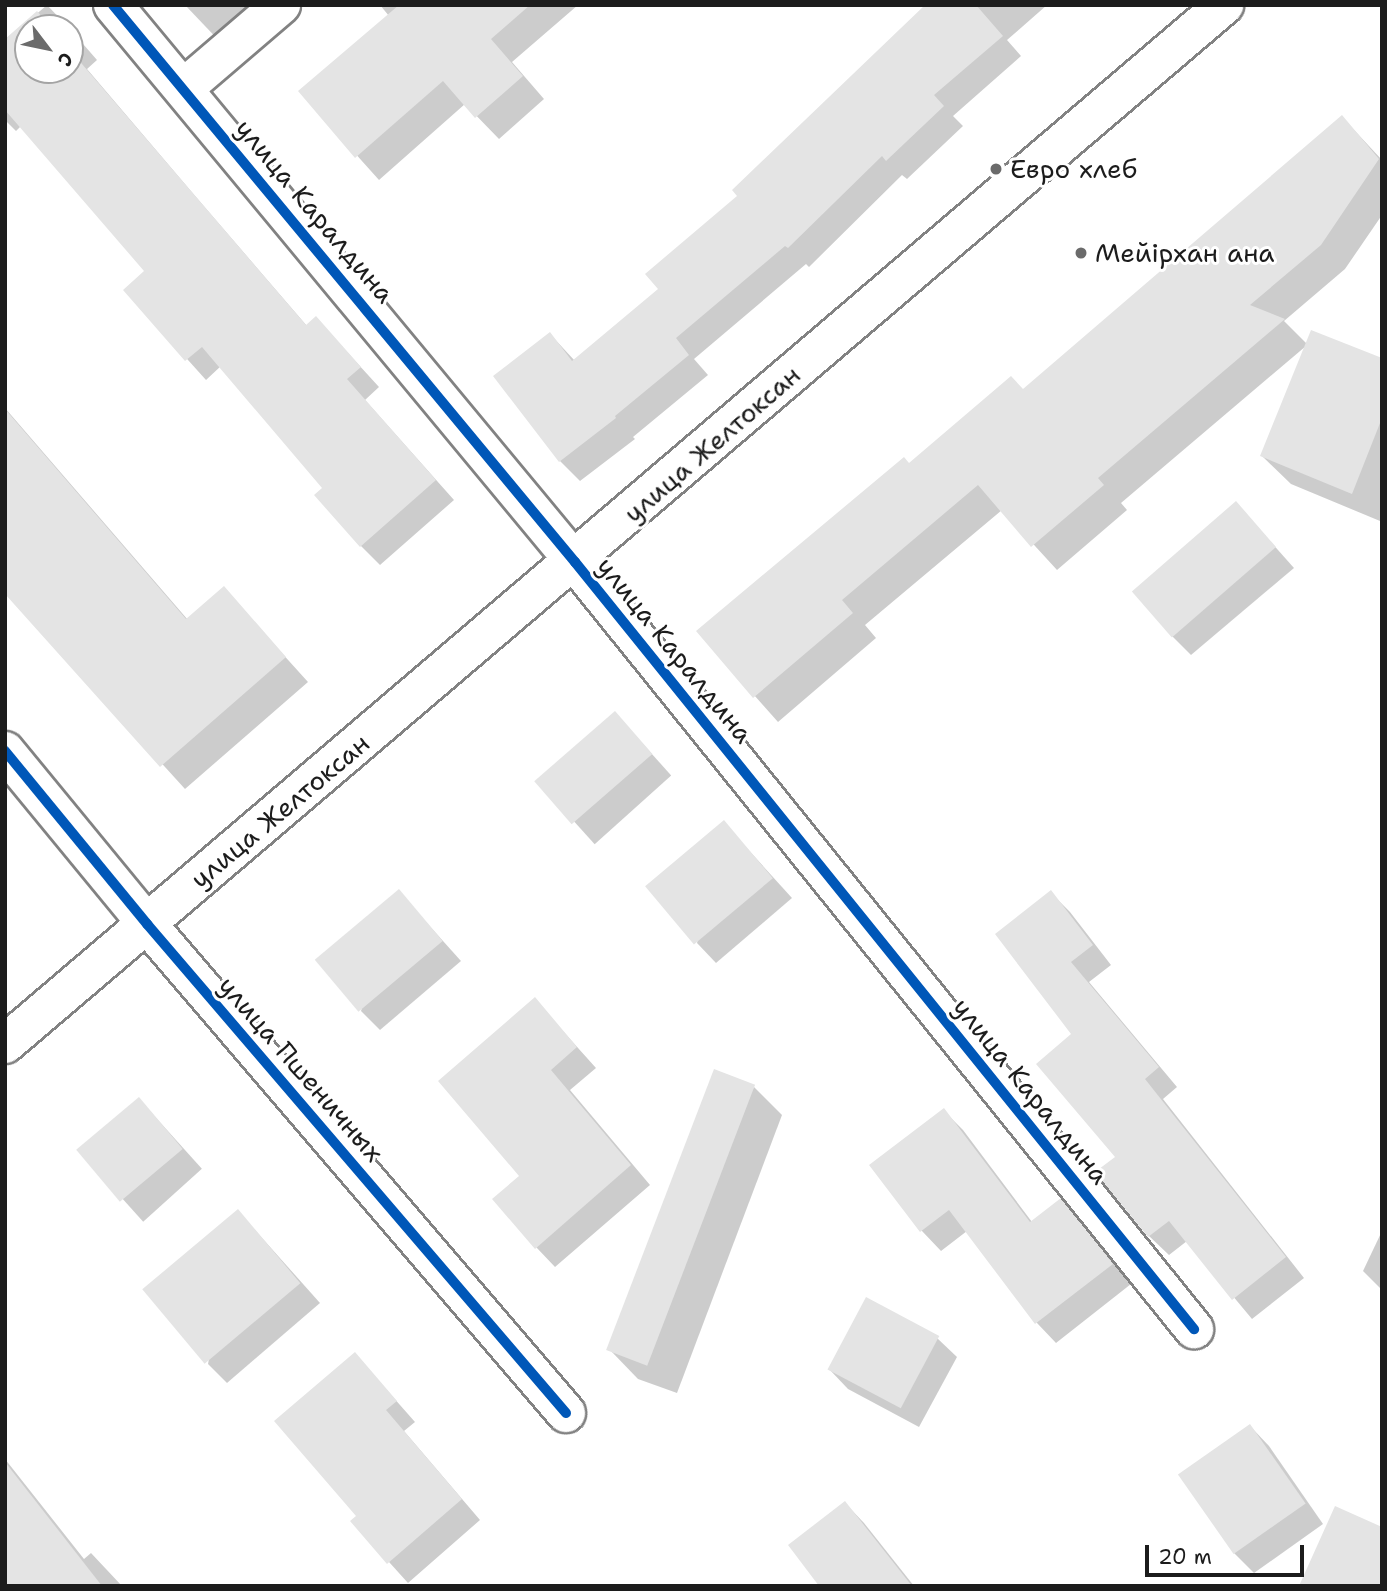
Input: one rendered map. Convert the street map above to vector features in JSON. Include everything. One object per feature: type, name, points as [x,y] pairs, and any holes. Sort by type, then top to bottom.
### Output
[{"type":"street","name":"улица Каралдина","points":[[113,5],[575,562],[1194,1329]]},
{"type":"street","points":[[184,88],[281,5]]},
{"type":"street","name":"улица Желтоксан","points":[[5,1044],[575,562],[1224,5]]},
{"type":"street","name":"улица Пшеничных","points":[[5,751],[146,924],[566,1413]]},
{"type":"building","points":[[399,5],[530,5],[491,39],[523,76],[475,118],[443,81],[355,158],[298,91]]},
{"type":"building","points":[[925,5],[976,5],[1003,36],[934,95],[944,106],[886,161],[882,156],[788,248],[785,246],[676,338],[689,355],[615,416],[616,418],[559,462],[493,376],[550,332],[572,361],[658,289],[645,274],[737,196],[732,190]]},
{"type":"building","points":[[14,31],[14,84],[84,84],[84,66],[306,325],[316,316],[361,367],[347,379],[436,480],[360,547],[314,495],[322,488],[202,347],[185,361],[123,290],[144,271],[5,110],[5,39]]},
{"type":"building","points":[[1342,115],[1379,159],[1321,245],[1250,305],[1285,319],[1098,478],[1104,485],[1031,547],[978,485],[842,600],[853,613],[753,698],[696,631],[904,457],[909,463],[1011,376],[1023,389]]},
{"type":"building","points":[[1311,330],[1382,358],[1382,418],[1352,494],[1260,456]]},
{"type":"building","points":[[5,409],[186,619],[224,586],[286,657],[160,767],[5,594]]},
{"type":"building","points":[[1236,501],[1276,547],[1172,638],[1132,592]]},
{"type":"building","points":[[615,711],[652,754],[572,824],[534,781]]},
{"type":"building","points":[[724,820],[773,878],[694,944],[645,886]]},
{"type":"building","points":[[399,889],[443,941],[358,1012],[315,960]]},
{"type":"building","points":[[1051,890],[1093,945],[1071,962],[1159,1067],[1145,1079],[1286,1257],[1232,1300],[1169,1221],[1148,1237],[1095,1172],[1115,1157],[1036,1064],[1071,1034],[995,934]]},
{"type":"building","points":[[535,997],[577,1047],[551,1070],[631,1165],[535,1249],[492,1199],[519,1176],[438,1081]]},
{"type":"building","points":[[714,1069],[755,1085],[647,1366],[606,1350]]},
{"type":"building","points":[[139,1097],[183,1149],[120,1202],[76,1150]]},
{"type":"building","points":[[944,1108],[1030,1222],[1061,1198],[1113,1264],[1035,1324],[949,1210],[920,1232],[869,1165]]},
{"type":"building","points":[[238,1209],[300,1283],[205,1364],[142,1289]]},
{"type":"building","points":[[866,1297],[939,1336],[901,1408],[828,1369]]},
{"type":"building","points":[[355,1352],[397,1401],[386,1410],[462,1499],[387,1564],[350,1521],[356,1516],[274,1421]]},
{"type":"building","points":[[1250,1424],[1306,1503],[1234,1554],[1178,1474]]},
{"type":"building","points":[[5,1462],[102,1586],[5,1586]]},
{"type":"building","points":[[845,1501],[912,1586],[819,1586],[788,1545]]},
{"type":"building","points":[[1335,1506],[1382,1527],[1382,1586],[1299,1586]]},
{"type":"cycle path","points":[[113,5],[575,562],[1194,1329]]},
{"type":"cycle path","points":[[5,751],[147,924],[566,1413]]},
{"type":"place","name":"Евро хлеб","points":[[996,169]]},
{"type":"place","name":"Мейірхан ана","points":[[1081,253]]}]
